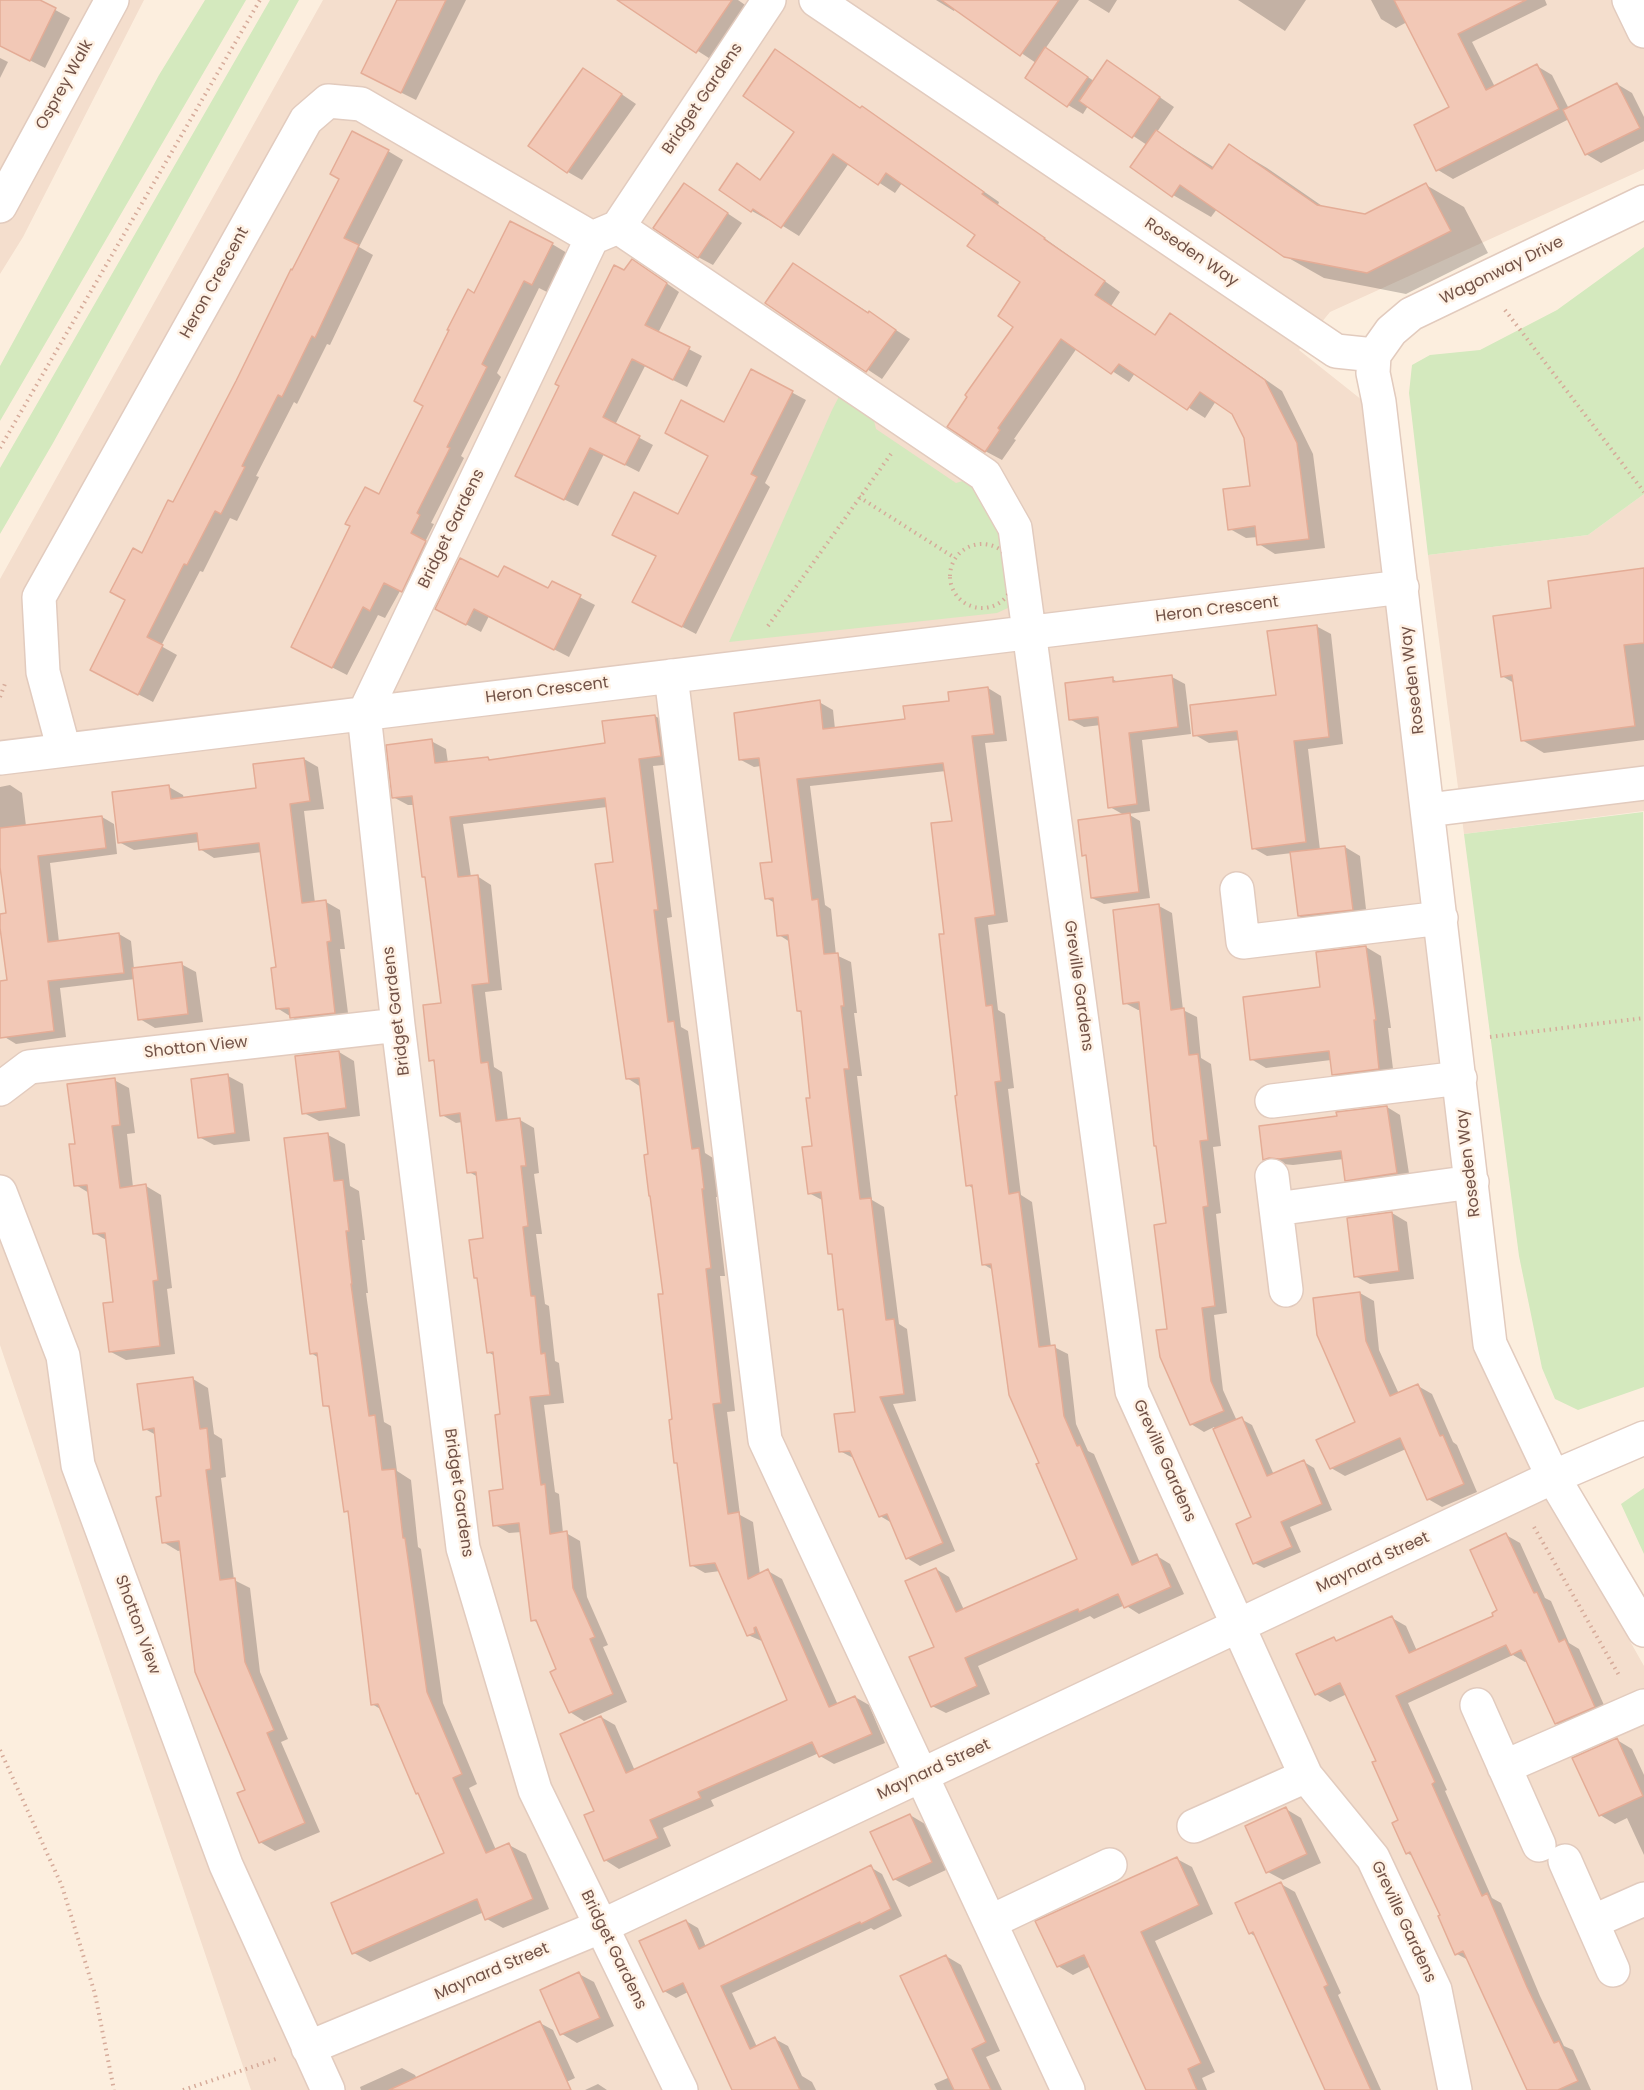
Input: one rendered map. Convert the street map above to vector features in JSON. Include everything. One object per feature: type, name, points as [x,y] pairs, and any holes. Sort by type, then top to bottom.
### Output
[{"type":"street","name":"Bridget Gardens","points":[[681,2090],[535,1790],[463,1548],[398,1025],[363,714],[605,233],[769,0]]},
{"type":"street","name":"Roseden Way","points":[[816,0],[1336,351],[1374,355],[1373,373],[1379,402],[1402,587],[1490,1344],[1554,1478],[1644,1630]]},
{"type":"street","points":[[1629,0],[1644,31]]},
{"type":"street","name":"Osprey Walk","points":[[0,206],[110,1]]},
{"type":"street","name":"Heron Crescent","points":[[64,750],[43,672],[39,597],[306,120],[328,101],[361,104],[605,233],[985,475],[1015,528],[1031,633]]},
{"type":"street","name":"Wagonway Drive","points":[[1374,355],[1391,331],[1411,315],[1644,202]]},
{"type":"street","name":"Heron Crescent","points":[[0,758],[1402,587]]},
{"type":"street","name":"Greville Gardens","points":[[1031,633],[1132,1390],[1306,1776],[1373,1858],[1435,1990],[1455,2090]]},
{"type":"street","points":[[671,676],[765,1440],[1068,2090]]},
{"type":"street","points":[[1428,810],[1644,783]]},
{"type":"street","points":[[1237,889],[1243,942],[1441,918]]},
{"type":"street","name":"Shotton View","points":[[0,1089],[29,1067],[398,1025]]},
{"type":"street","points":[[1272,1101],[1460,1078]]},
{"type":"street","points":[[1272,1176],[1286,1290]]},
{"type":"street","points":[[1276,1209],[1472,1182]]},
{"type":"street","name":"Shotton View","points":[[0,1192],[63,1356],[78,1465],[226,1865],[308,2048]]},
{"type":"street","name":"Maynard Street","points":[[308,2048],[602,1926],[1554,1478],[1644,1438]]},
{"type":"street","points":[[1477,1705],[1504,1767],[1592,1922],[1613,1970]]},
{"type":"street","points":[[1504,1767],[1641,1707]]},
{"type":"street","points":[[1194,1826],[1306,1776]]},
{"type":"street","points":[[990,1922],[1110,1865]]},
{"type":"street","points":[[1592,1922],[1644,1899]]},
{"type":"street","points":[[308,2048],[328,2090]]},
{"type":"path","points":[[0,448],[260,0]]},
{"type":"path","points":[[1482,280],[1644,492]]},
{"type":"path","points":[[765,631],[892,453]]},
{"type":"path","points":[[859,497],[955,558]]},
{"type":"path","points":[[1455,1041],[1644,1018]]},
{"type":"path","points":[[1516,1496],[1641,1707]]},
{"type":"path","points":[[0,1750],[62,1886],[95,1994],[114,2090]]},
{"type":"path","points":[[183,2090],[308,2048]]},
{"type":"shaded area","points":[[0,0],[144,0],[23,237],[0,274]]},
{"type":"shaded area","points":[[323,0],[1644,0],[1644,169],[1330,312],[1299,350],[1372,408],[1480,1346],[1547,1494],[1644,1666],[1644,2090],[251,2090],[0,1345],[0,579]]},
{"type":"shaded area","points":[[1644,494],[1644,811],[1464,834],[1428,555],[1588,535]]},
{"type":"green space","points":[[205,0],[246,0],[0,421],[0,366],[159,75]]},
{"type":"green space","points":[[270,0],[299,0],[0,534],[0,468]]},
{"type":"green space","points":[[1644,247],[1644,494],[1588,535],[1428,555],[1409,393],[1412,365],[1430,355],[1480,350],[1557,310]]},
{"type":"green space","points":[[844,387],[870,404],[876,429],[956,483],[979,476],[1015,528],[1010,607],[997,613],[729,642],[832,410]]},
{"type":"green space","points":[[1643,812],[1644,1387],[1578,1410],[1555,1399],[1542,1368],[1519,1256],[1464,834]]},
{"type":"green space","points":[[1644,1488],[1644,1554],[1621,1504]]},
{"type":"building","points":[[0,0],[40,0],[56,8],[30,61],[0,46]]},
{"type":"building","points":[[397,0],[446,0],[401,93],[361,73]]},
{"type":"building","points":[[617,0],[732,0],[696,53]]},
{"type":"building","points":[[941,0],[1059,0],[1020,56]]},
{"type":"building","points":[[1394,0],[1526,0],[1458,34],[1486,90],[1537,64],[1559,109],[1436,171],[1414,125],[1449,107]]},
{"type":"building","points":[[1045,47],[1088,77],[1067,107],[1025,78]]},
{"type":"building","points":[[775,49],[909,139],[1105,281],[1095,295],[1155,335],[1170,313],[1265,380],[1297,443],[1309,539],[1257,545],[1255,526],[1228,530],[1223,489],[1250,486],[1244,438],[1232,414],[1200,392],[1187,410],[1119,364],[1111,374],[1061,339],[998,428],[1000,430],[985,452],[947,427],[967,397],[965,395],[1013,327],[998,316],[1020,282],[967,246],[975,235],[886,173],[878,185],[833,154],[781,228],[753,209],[751,212],[719,190],[737,163],[760,180],[794,132],[743,96]]},
{"type":"building","points":[[1107,60],[1160,97],[1132,138],[1079,101]]},
{"type":"building","points":[[583,68],[622,94],[567,173],[528,146]]},
{"type":"building","points":[[1617,83],[1640,128],[1585,155],[1563,110]]},
{"type":"building","points":[[1156,130],[1212,169],[1229,144],[1317,205],[1365,214],[1426,183],[1451,231],[1367,273],[1284,257],[1180,185],[1172,197],[1130,167]]},
{"type":"building","points":[[352,131],[389,150],[344,238],[359,245],[315,338],[312,336],[282,397],[278,395],[221,514],[215,511],[187,565],[184,564],[147,637],[163,645],[138,695],[90,670],[125,600],[110,592],[133,548],[142,553],[168,500],[173,502],[339,179],[330,174]]},
{"type":"building","points":[[684,183],[728,213],[698,258],[653,228]]},
{"type":"building","points":[[510,221],[553,243],[532,285],[524,281],[482,364],[487,367],[417,513],[420,515],[411,533],[426,541],[402,592],[384,583],[370,611],[363,607],[332,668],[291,647],[350,526],[345,524],[365,487],[379,494],[423,406],[414,401],[449,330],[447,330],[468,289],[474,293]]},
{"type":"building","points":[[632,259],[667,283],[645,325],[690,347],[673,380],[632,359],[603,417],[640,436],[625,465],[590,448],[564,500],[515,476],[559,386],[555,384],[614,265],[624,270]]},
{"type":"building","points":[[793,263],[896,330],[866,372],[765,303]]},
{"type":"building","points":[[751,369],[793,391],[751,474],[757,477],[682,627],[632,602],[656,556],[612,535],[634,492],[678,514],[708,456],[665,433],[681,400],[724,422]]},
{"type":"building","points":[[460,558],[498,577],[504,566],[548,588],[552,581],[581,595],[554,650],[474,609],[466,625],[435,609]]},
{"type":"building","points":[[1644,568],[1644,643],[1624,645],[1635,726],[1521,741],[1512,675],[1501,677],[1493,616],[1551,608],[1548,581]]},
{"type":"building","points":[[1317,625],[1329,737],[1294,741],[1306,842],[1252,849],[1237,731],[1193,736],[1190,705],[1276,695],[1267,631]]},
{"type":"building","points":[[1172,675],[1178,727],[1129,733],[1137,804],[1108,808],[1098,717],[1069,720],[1065,683],[1113,677],[1113,682]]},
{"type":"building","points":[[988,687],[994,734],[972,736],[995,915],[975,918],[986,1006],[992,1005],[1001,1081],[995,1082],[1009,1194],[1019,1192],[1039,1347],[1055,1345],[1064,1416],[1077,1446],[1080,1445],[1132,1565],[1157,1554],[1171,1587],[1124,1608],[1118,1594],[965,1658],[977,1686],[931,1707],[909,1657],[934,1647],[905,1581],[936,1568],[956,1612],[1077,1559],[1009,1395],[991,1264],[982,1265],[972,1185],[966,1186],[939,934],[944,934],[931,823],[952,821],[943,763],[797,779],[812,900],[818,899],[824,954],[838,953],[844,1006],[841,1006],[849,1069],[844,1069],[860,1199],[871,1198],[886,1320],[894,1319],[904,1394],[880,1397],[943,1543],[906,1559],[887,1514],[879,1517],[850,1451],[839,1452],[834,1414],[855,1412],[843,1309],[838,1310],[832,1254],[828,1254],[821,1192],[808,1194],[802,1147],[812,1146],[806,1098],[810,1098],[801,1011],[797,1011],[788,935],[777,936],[773,898],[765,899],[760,863],[772,862],[759,758],[739,760],[734,713],[820,700],[823,729],[905,719],[903,706],[949,701],[948,692]]},
{"type":"building","points":[[655,715],[661,756],[639,759],[658,910],[654,910],[668,1022],[674,1021],[692,1149],[699,1148],[704,1189],[702,1189],[711,1268],[706,1269],[721,1403],[713,1404],[728,1514],[739,1512],[748,1579],[768,1569],[829,1707],[855,1696],[872,1734],[819,1757],[812,1742],[698,1792],[701,1798],[650,1820],[658,1838],[604,1861],[584,1815],[594,1811],[560,1734],[601,1716],[626,1773],[787,1700],[756,1627],[754,1628],[755,1633],[747,1636],[715,1563],[690,1566],[669,1420],[672,1419],[658,1294],[663,1294],[644,1155],[648,1154],[639,1078],[626,1079],[595,864],[613,862],[605,798],[450,817],[458,877],[478,875],[489,983],[472,985],[481,1063],[488,1062],[496,1121],[520,1118],[526,1166],[521,1166],[528,1226],[523,1227],[531,1296],[535,1296],[541,1354],[545,1353],[550,1395],[530,1397],[541,1485],[545,1484],[550,1534],[567,1531],[573,1588],[595,1637],[590,1639],[613,1694],[569,1713],[550,1672],[556,1669],[536,1620],[531,1621],[519,1523],[493,1526],[489,1491],[503,1489],[495,1415],[500,1414],[493,1352],[487,1353],[477,1278],[474,1278],[469,1240],[483,1238],[476,1172],[467,1173],[460,1113],[440,1116],[434,1060],[429,1061],[423,1005],[441,1003],[425,877],[422,877],[412,796],[392,798],[386,745],[432,739],[435,763],[488,757],[489,760],[605,743],[602,721]]},
{"type":"building","points":[[304,758],[310,801],[290,804],[302,903],[326,900],[331,941],[327,942],[335,1013],[290,1018],[289,1008],[276,1009],[271,968],[276,967],[259,843],[199,850],[197,833],[118,843],[112,792],[169,785],[171,799],[256,788],[253,764]]},
{"type":"building","points":[[1130,813],[1139,892],[1091,898],[1086,855],[1082,856],[1078,820]]},
{"type":"building","points":[[102,816],[106,848],[38,856],[48,942],[119,933],[124,973],[48,981],[54,1031],[0,1038],[0,981],[7,980],[0,928],[0,914],[6,913],[0,867],[0,828]]},
{"type":"building","points":[[1345,846],[1353,910],[1298,916],[1290,852]]},
{"type":"building","points":[[1159,904],[1171,1010],[1184,1008],[1189,1055],[1198,1054],[1208,1140],[1200,1141],[1208,1206],[1203,1207],[1215,1306],[1202,1308],[1211,1381],[1224,1411],[1190,1425],[1160,1357],[1156,1330],[1167,1329],[1154,1225],[1166,1223],[1156,1146],[1154,1146],[1139,1002],[1123,1004],[1113,910]]},
{"type":"building","points":[[1366,946],[1376,1020],[1374,1020],[1379,1069],[1332,1075],[1329,1051],[1250,1060],[1243,997],[1320,987],[1316,952]]},
{"type":"building","points":[[182,962],[188,1014],[138,1020],[132,968]]},
{"type":"building","points":[[339,1051],[346,1108],[302,1114],[295,1056]]},
{"type":"building","points":[[228,1074],[235,1133],[198,1138],[191,1079]]},
{"type":"building","points":[[115,1078],[120,1125],[112,1126],[120,1188],[146,1184],[158,1280],[153,1281],[160,1346],[109,1352],[103,1303],[113,1302],[105,1233],[93,1234],[87,1185],[74,1186],[69,1144],[75,1144],[67,1084]]},
{"type":"building","points":[[1387,1106],[1397,1173],[1345,1181],[1341,1151],[1263,1160],[1259,1126],[1337,1116],[1336,1112]]},
{"type":"building","points":[[328,1133],[334,1181],[343,1180],[349,1231],[346,1231],[351,1284],[369,1416],[375,1415],[382,1470],[395,1469],[403,1538],[405,1538],[427,1692],[462,1774],[453,1778],[486,1853],[509,1843],[533,1899],[485,1920],[477,1899],[352,1954],[331,1903],[444,1853],[378,1704],[371,1705],[348,1511],[344,1512],[329,1406],[323,1406],[317,1353],[310,1354],[284,1138]]},
{"type":"building","points":[[1392,1212],[1399,1271],[1354,1277],[1347,1218]]},
{"type":"building","points":[[1360,1292],[1366,1341],[1390,1396],[1418,1384],[1464,1484],[1427,1500],[1400,1438],[1330,1469],[1316,1440],[1355,1422],[1317,1335],[1313,1298]]},
{"type":"building","points":[[193,1377],[200,1429],[207,1428],[211,1469],[206,1470],[220,1580],[235,1578],[245,1662],[274,1730],[267,1733],[305,1823],[259,1843],[237,1793],[245,1790],[195,1672],[179,1541],[162,1543],[156,1497],[161,1496],[154,1428],[143,1430],[137,1384]]},
{"type":"building","points":[[1242,1417],[1267,1476],[1304,1460],[1322,1504],[1281,1522],[1292,1547],[1253,1564],[1236,1524],[1251,1517],[1213,1429]]},
{"type":"building","points":[[1506,1533],[1534,1593],[1537,1592],[1559,1642],[1565,1639],[1595,1707],[1555,1724],[1521,1650],[1511,1655],[1506,1645],[1396,1696],[1435,1782],[1432,1784],[1482,1896],[1487,1893],[1527,1987],[1554,2043],[1559,2041],[1578,2081],[1558,2090],[1527,2090],[1463,1951],[1455,1955],[1438,1916],[1440,1915],[1410,1852],[1406,1854],[1392,1823],[1398,1820],[1372,1762],[1376,1761],[1340,1683],[1315,1695],[1296,1654],[1334,1637],[1336,1641],[1392,1616],[1409,1653],[1493,1616],[1492,1613],[1497,1610],[1470,1550]]},
{"type":"building","points":[[1617,1738],[1643,1796],[1599,1816],[1572,1758]]},
{"type":"building","points":[[1286,1807],[1307,1854],[1266,1873],[1245,1826]]},
{"type":"building","points":[[910,1814],[932,1862],[893,1880],[870,1832]]},
{"type":"building","points":[[1177,1857],[1199,1905],[1141,1932],[1201,2063],[1188,2069],[1197,2090],[1146,2090],[1084,1955],[1057,1967],[1035,1921]]},
{"type":"building","points":[[871,1865],[891,1909],[721,1986],[750,2049],[775,2037],[800,2090],[732,2090],[683,1983],[663,1992],[639,1941],[686,1920],[699,1949]]},
{"type":"building","points":[[1281,1882],[1328,1985],[1324,1987],[1371,2090],[1325,2090],[1253,1932],[1249,1934],[1235,1903]]},
{"type":"building","points":[[946,1955],[986,2042],[972,2049],[991,2090],[954,2090],[900,1976]]},
{"type":"building","points":[[579,1972],[600,2018],[560,2035],[540,1990]]},
{"type":"building","points":[[540,2021],[571,2090],[389,2090],[494,2042]]}]
